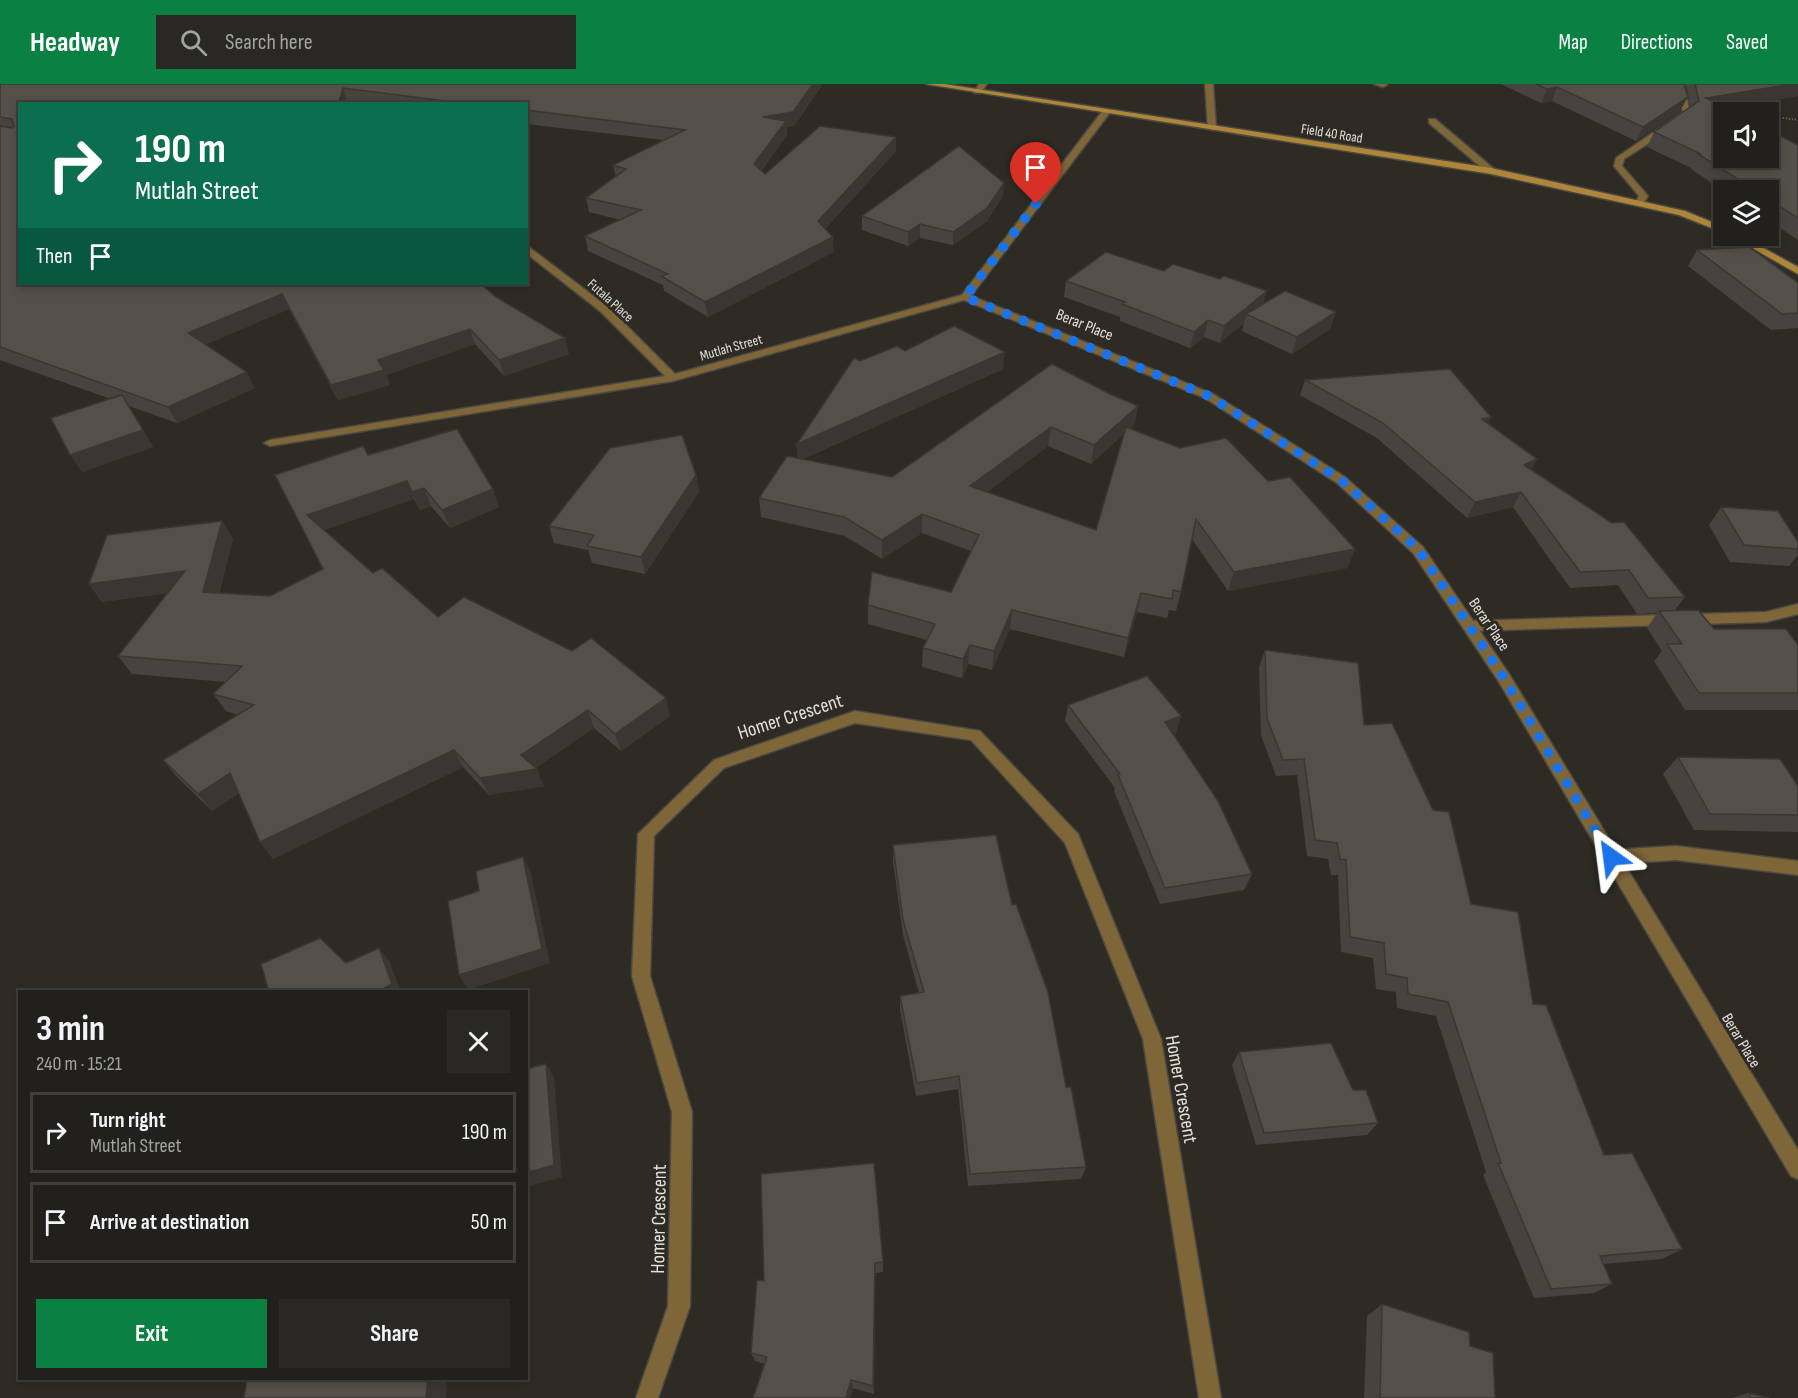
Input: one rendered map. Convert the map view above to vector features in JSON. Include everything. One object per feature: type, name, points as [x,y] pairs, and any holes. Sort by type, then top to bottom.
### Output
[{"type":"street","name":"Field 40 Road","points":[[930,84],[980,88],[1107,111],[1491,171],[1639,202],[1682,213],[1713,226]]},
{"type":"street","points":[[1209,84],[1212,128]]},
{"type":"street","points":[[1639,202],[1644,196],[1618,166],[1620,158],[1682,118],[1686,112],[1680,84]]},
{"type":"street","points":[[965,297],[1107,111]]},
{"type":"street","points":[[1432,121],[1491,171]]},
{"type":"street","points":[[1754,246],[1798,271]]},
{"type":"street","name":"Futala Place","points":[[528,250],[604,309],[673,378]]},
{"type":"street","name":"Mutlah Street","points":[[270,444],[673,378],[965,297]]},
{"type":"street","name":"Berar Place","points":[[965,297],[1209,396],[1341,480],[1418,549],[1504,678],[1798,1169]]},
{"type":"street","points":[[1469,626],[1766,617],[1798,609]]},
{"type":"street","name":"Homer Crescent","points":[[647,1398],[679,1306],[682,1112],[641,976],[646,834],[719,764],[855,717],[975,735],[1072,839],[1152,1039],[1210,1398]]},
{"type":"street","points":[[1611,857],[1676,853],[1798,868]]},
{"type":"path","points":[[1779,117],[1798,120]]},
{"type":"building","points":[[0,84],[813,84],[793,112],[763,117],[786,121],[754,164],[765,174],[820,126],[896,137],[818,221],[833,237],[705,302],[661,276],[668,274],[585,236],[641,210],[586,198],[626,169],[613,165],[685,130],[528,110],[528,102],[453,102],[343,88],[339,102],[18,102],[18,285],[482,285],[496,297],[565,338],[499,360],[470,329],[378,360],[384,370],[331,385],[282,294],[188,333],[247,372],[168,407],[0,347],[0,126],[12,128],[14,126],[12,119],[0,117]]},
{"type":"building","points":[[1536,84],[1684,84],[1688,97],[1643,127],[1557,87],[1547,89]]},
{"type":"building","points":[[1695,84],[1792,84],[1706,98],[1714,102],[1713,163],[1698,154],[1701,154],[1654,132],[1699,101]]},
{"type":"building","points":[[1779,136],[1798,145],[1798,218],[1779,206],[1779,180],[1739,180],[1720,168],[1779,168]]},
{"type":"building","points":[[959,146],[1004,183],[987,208],[953,232],[920,224],[908,232],[862,216]]},
{"type":"building","points":[[1750,247],[1798,283],[1798,313],[1782,314],[1697,250]]},
{"type":"building","points":[[1106,252],[1164,271],[1173,264],[1220,279],[1224,276],[1267,291],[1224,326],[1208,320],[1194,332],[1122,304],[1125,302],[1066,281]]},
{"type":"building","points":[[1285,291],[1336,312],[1297,337],[1246,314]]},
{"type":"building","points":[[954,326],[1005,352],[797,444],[854,358],[860,361],[897,346],[905,351]]},
{"type":"building","points":[[1052,364],[1138,406],[1094,445],[1051,427],[970,486],[1096,530],[1126,427],[1180,448],[1226,438],[1268,481],[1290,477],[1355,549],[1234,572],[1196,519],[1181,592],[1173,590],[1172,599],[1141,593],[1128,638],[1012,610],[994,651],[970,645],[963,659],[923,648],[935,624],[868,605],[872,572],[951,592],[979,535],[922,514],[882,540],[844,517],[759,498],[787,456],[892,477]]},
{"type":"building","points":[[1450,369],[1491,417],[1482,419],[1537,459],[1524,465],[1612,523],[1624,522],[1685,597],[1648,598],[1629,570],[1580,572],[1521,492],[1475,502],[1383,423],[1305,380]]},
{"type":"building","points":[[122,395],[143,430],[70,455],[51,418]]},
{"type":"building","points":[[457,429],[493,489],[442,510],[424,488],[412,492],[407,481],[307,515],[373,573],[382,568],[438,617],[464,597],[572,651],[591,638],[666,698],[615,734],[588,710],[521,755],[537,769],[480,778],[454,750],[260,842],[230,773],[198,794],[163,760],[254,705],[213,694],[242,666],[118,656],[185,571],[89,584],[107,535],[222,521],[203,592],[270,596],[323,569],[275,475],[363,446],[368,455]]},
{"type":"building","points":[[682,435],[696,475],[641,557],[587,546],[594,535],[549,526],[610,448]]},
{"type":"building","points":[[1721,507],[1778,511],[1798,542],[1798,549],[1744,545]]},
{"type":"building","points":[[1698,610],[1714,629],[1786,629],[1798,645],[1798,693],[1699,693],[1667,644],[1682,644],[1659,611]]},
{"type":"building","points":[[1265,650],[1358,663],[1364,725],[1392,723],[1433,810],[1449,812],[1471,904],[1518,912],[1533,1004],[1546,1005],[1604,1155],[1632,1153],[1682,1249],[1600,1256],[1612,1284],[1551,1289],[1498,1163],[1501,1163],[1448,1002],[1408,994],[1407,978],[1386,974],[1384,943],[1350,937],[1346,860],[1340,859],[1337,843],[1315,840],[1304,759],[1283,760],[1267,718]]},
{"type":"building","points":[[1147,676],[1181,716],[1165,722],[1218,801],[1252,874],[1165,888],[1118,775],[1120,774],[1068,705]]},
{"type":"building","points":[[1678,757],[1780,759],[1798,786],[1798,815],[1710,814]]},
{"type":"building","points":[[996,835],[1012,905],[1016,904],[1048,992],[1066,1087],[1071,1087],[1086,1167],[970,1174],[959,1076],[917,1083],[900,996],[924,992],[903,920],[893,845]]},
{"type":"building","points":[[523,857],[542,949],[459,975],[448,901],[479,891],[476,871]]},
{"type":"building","points":[[320,938],[346,963],[379,948],[392,984],[381,990],[268,990],[261,964]]},
{"type":"building","points":[[1331,1043],[1353,1090],[1366,1090],[1378,1123],[1264,1133],[1239,1052]]},
{"type":"building","points":[[546,1064],[554,1165],[528,1172],[528,1068]]},
{"type":"building","points":[[874,1163],[883,1262],[875,1263],[873,1386],[851,1380],[846,1398],[753,1398],[767,1357],[751,1353],[757,1280],[764,1281],[761,1174]]},
{"type":"building","points":[[1382,1304],[1469,1332],[1470,1346],[1493,1353],[1495,1398],[1380,1398]]},
{"type":"building","points":[[247,1380],[428,1380],[426,1398],[244,1398]]},
{"type":"building","points":[[1749,1393],[1769,1398],[1750,1398]]},
{"type":"route","points":[[1036,204],[965,297],[1028,320],[1209,396],[1341,480],[1418,549],[1504,678],[1611,857]]}]
